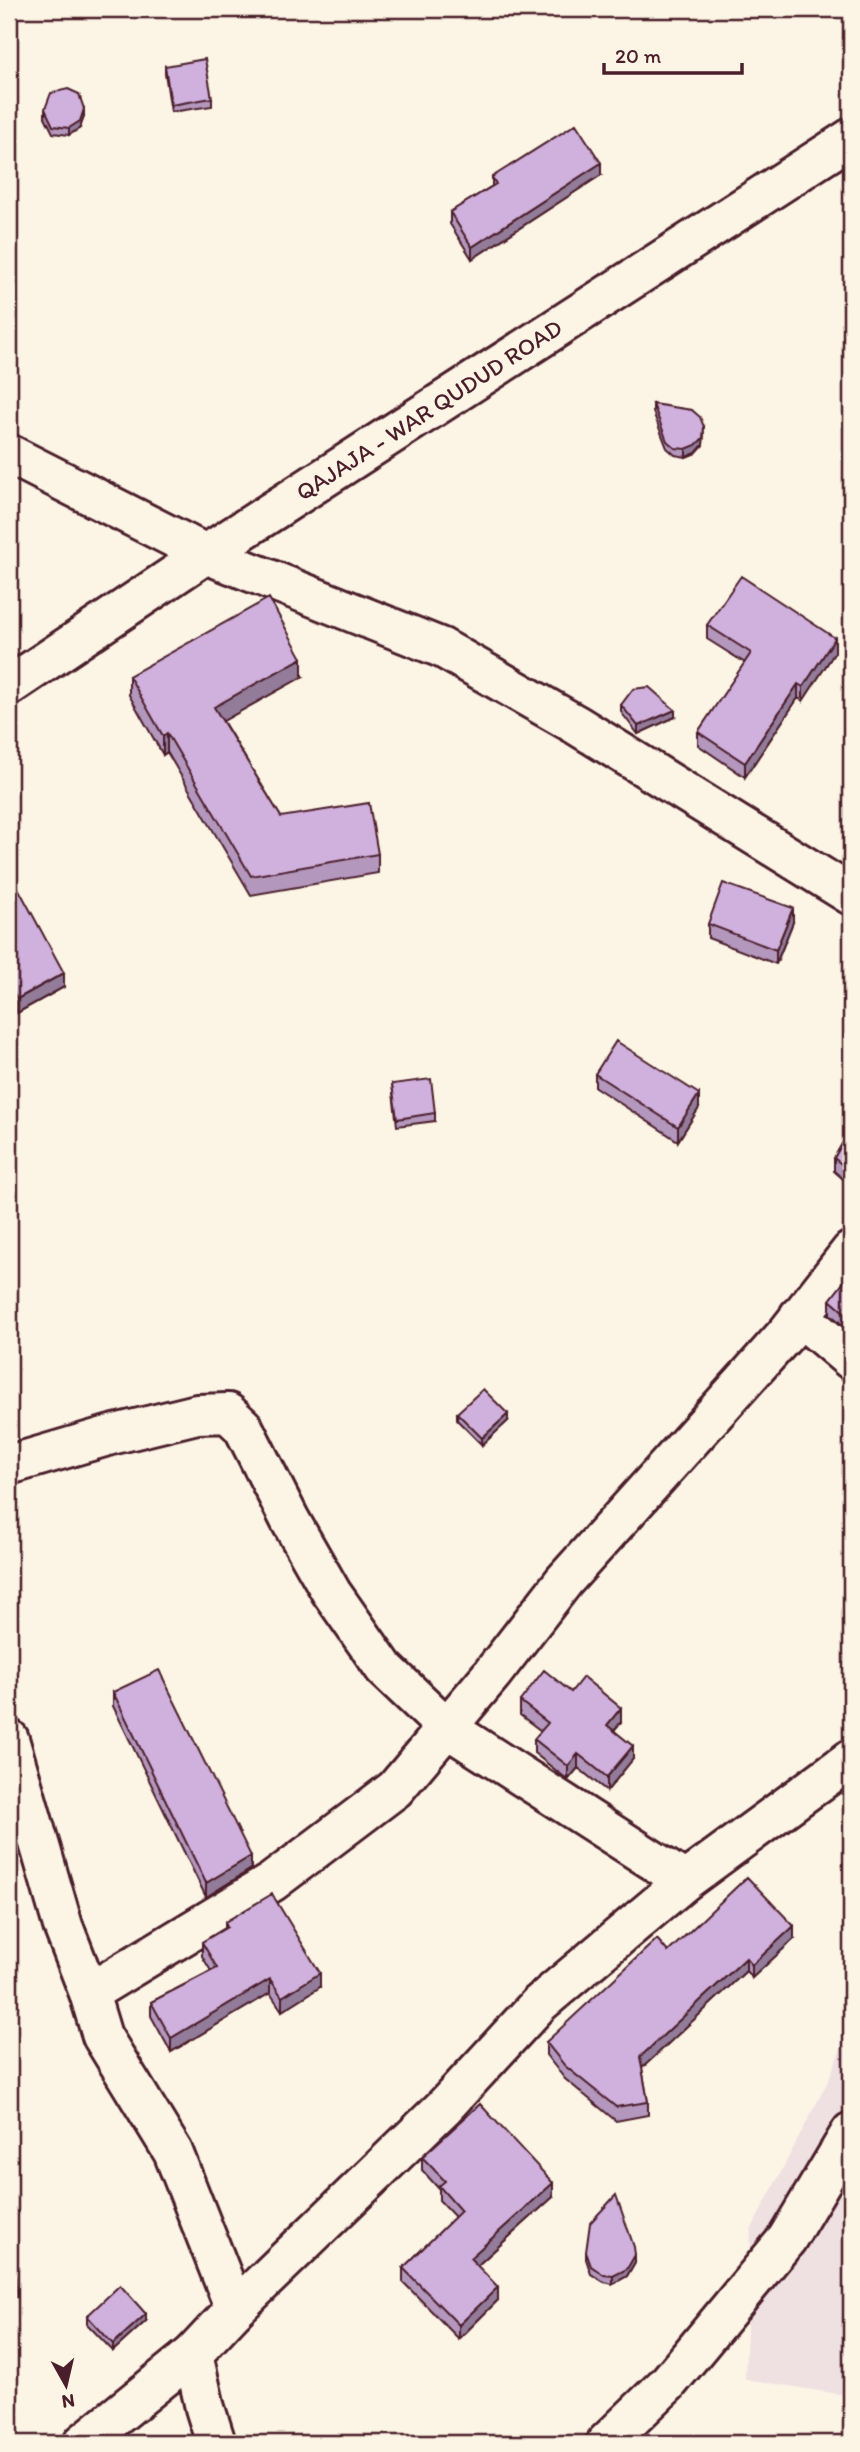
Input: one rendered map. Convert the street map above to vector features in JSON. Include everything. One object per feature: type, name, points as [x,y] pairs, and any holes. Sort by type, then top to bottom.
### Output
[{"type":"street","name":"QAJAJA - WAR QUDUD ROAD","points":[[9,686],[206,554],[851,138]]},
{"type":"street","points":[[9,454],[206,554],[442,648],[575,724],[851,895]]},
{"type":"street","points":[[89,1993],[272,1882],[395,1789],[564,1581],[787,1333],[851,1251]]},
{"type":"street","points":[[799,1316],[851,1360]]},
{"type":"street","points":[[9,1465],[111,1435],[197,1414],[228,1413],[243,1427],[290,1520],[338,1603],[384,1668],[447,1728],[685,1881]]},
{"type":"street","points":[[9,1739],[63,1926],[89,1993],[102,2036],[173,2152],[235,2309]]},
{"type":"street","points":[[83,2443],[192,2354],[444,2107],[540,2004],[685,1881],[851,1759]]},
{"type":"street","points":[[606,2443],[668,2383],[787,2239],[851,2132]]},
{"type":"street","points":[[192,2354],[216,2443]]},
{"type":"shaded area","points":[[851,2023],[851,2396],[745,2379],[751,2230],[828,2081]]},
{"type":"building","points":[[205,59],[212,98],[171,105],[165,66]]},
{"type":"building","points":[[68,89],[79,94],[84,109],[80,121],[69,128],[53,126],[45,109],[51,93]]},
{"type":"building","points":[[576,124],[601,163],[472,247],[450,212],[496,184],[492,177]]},
{"type":"building","points":[[653,404],[692,410],[700,417],[704,427],[703,438],[686,449],[675,448],[667,441]]},
{"type":"building","points":[[741,576],[835,638],[803,687],[798,684],[745,763],[698,732],[751,653],[707,625]]},
{"type":"building","points":[[269,598],[302,658],[214,707],[281,817],[369,803],[378,854],[251,876],[167,733],[163,736],[129,676]]},
{"type":"building","points":[[649,687],[675,710],[638,726],[621,705],[633,689]]},
{"type":"building","points":[[723,883],[793,908],[776,950],[708,924]]},
{"type":"building","points":[[16,884],[64,973],[17,999],[9,983],[9,888]]},
{"type":"building","points":[[616,1041],[699,1094],[678,1127],[595,1074]]},
{"type":"building","points":[[431,1079],[435,1113],[397,1119],[392,1084]]},
{"type":"building","points":[[851,1128],[851,1172],[834,1158]]},
{"type":"building","points":[[851,1273],[851,1318],[830,1300]]},
{"type":"building","points":[[483,1389],[508,1414],[482,1438],[457,1413]]},
{"type":"building","points":[[159,1670],[251,1856],[206,1883],[113,1692]]},
{"type":"building","points":[[544,1670],[571,1692],[583,1677],[621,1708],[607,1725],[633,1746],[607,1777],[578,1754],[568,1766],[534,1739],[548,1723],[520,1701]]},
{"type":"building","points":[[747,1877],[794,1926],[752,1965],[746,1958],[640,2057],[648,2102],[616,2107],[565,2066],[546,2042],[657,1939],[668,1952]]},
{"type":"building","points":[[272,1894],[320,1973],[282,1997],[270,1979],[171,2038],[151,2002],[217,1968],[202,1942],[227,1927],[225,1922]]},
{"type":"building","points":[[480,2104],[553,2183],[470,2258],[498,2287],[459,2325],[403,2268],[461,2211],[439,2186],[445,2181],[422,2157]]},
{"type":"building","points":[[616,2195],[635,2255],[627,2269],[613,2276],[604,2275],[591,2266],[586,2252],[590,2223]]},
{"type":"building","points":[[9,2253],[13,2253],[17,2290],[9,2291]]},
{"type":"building","points":[[120,2285],[146,2314],[113,2344],[87,2316]]}]
